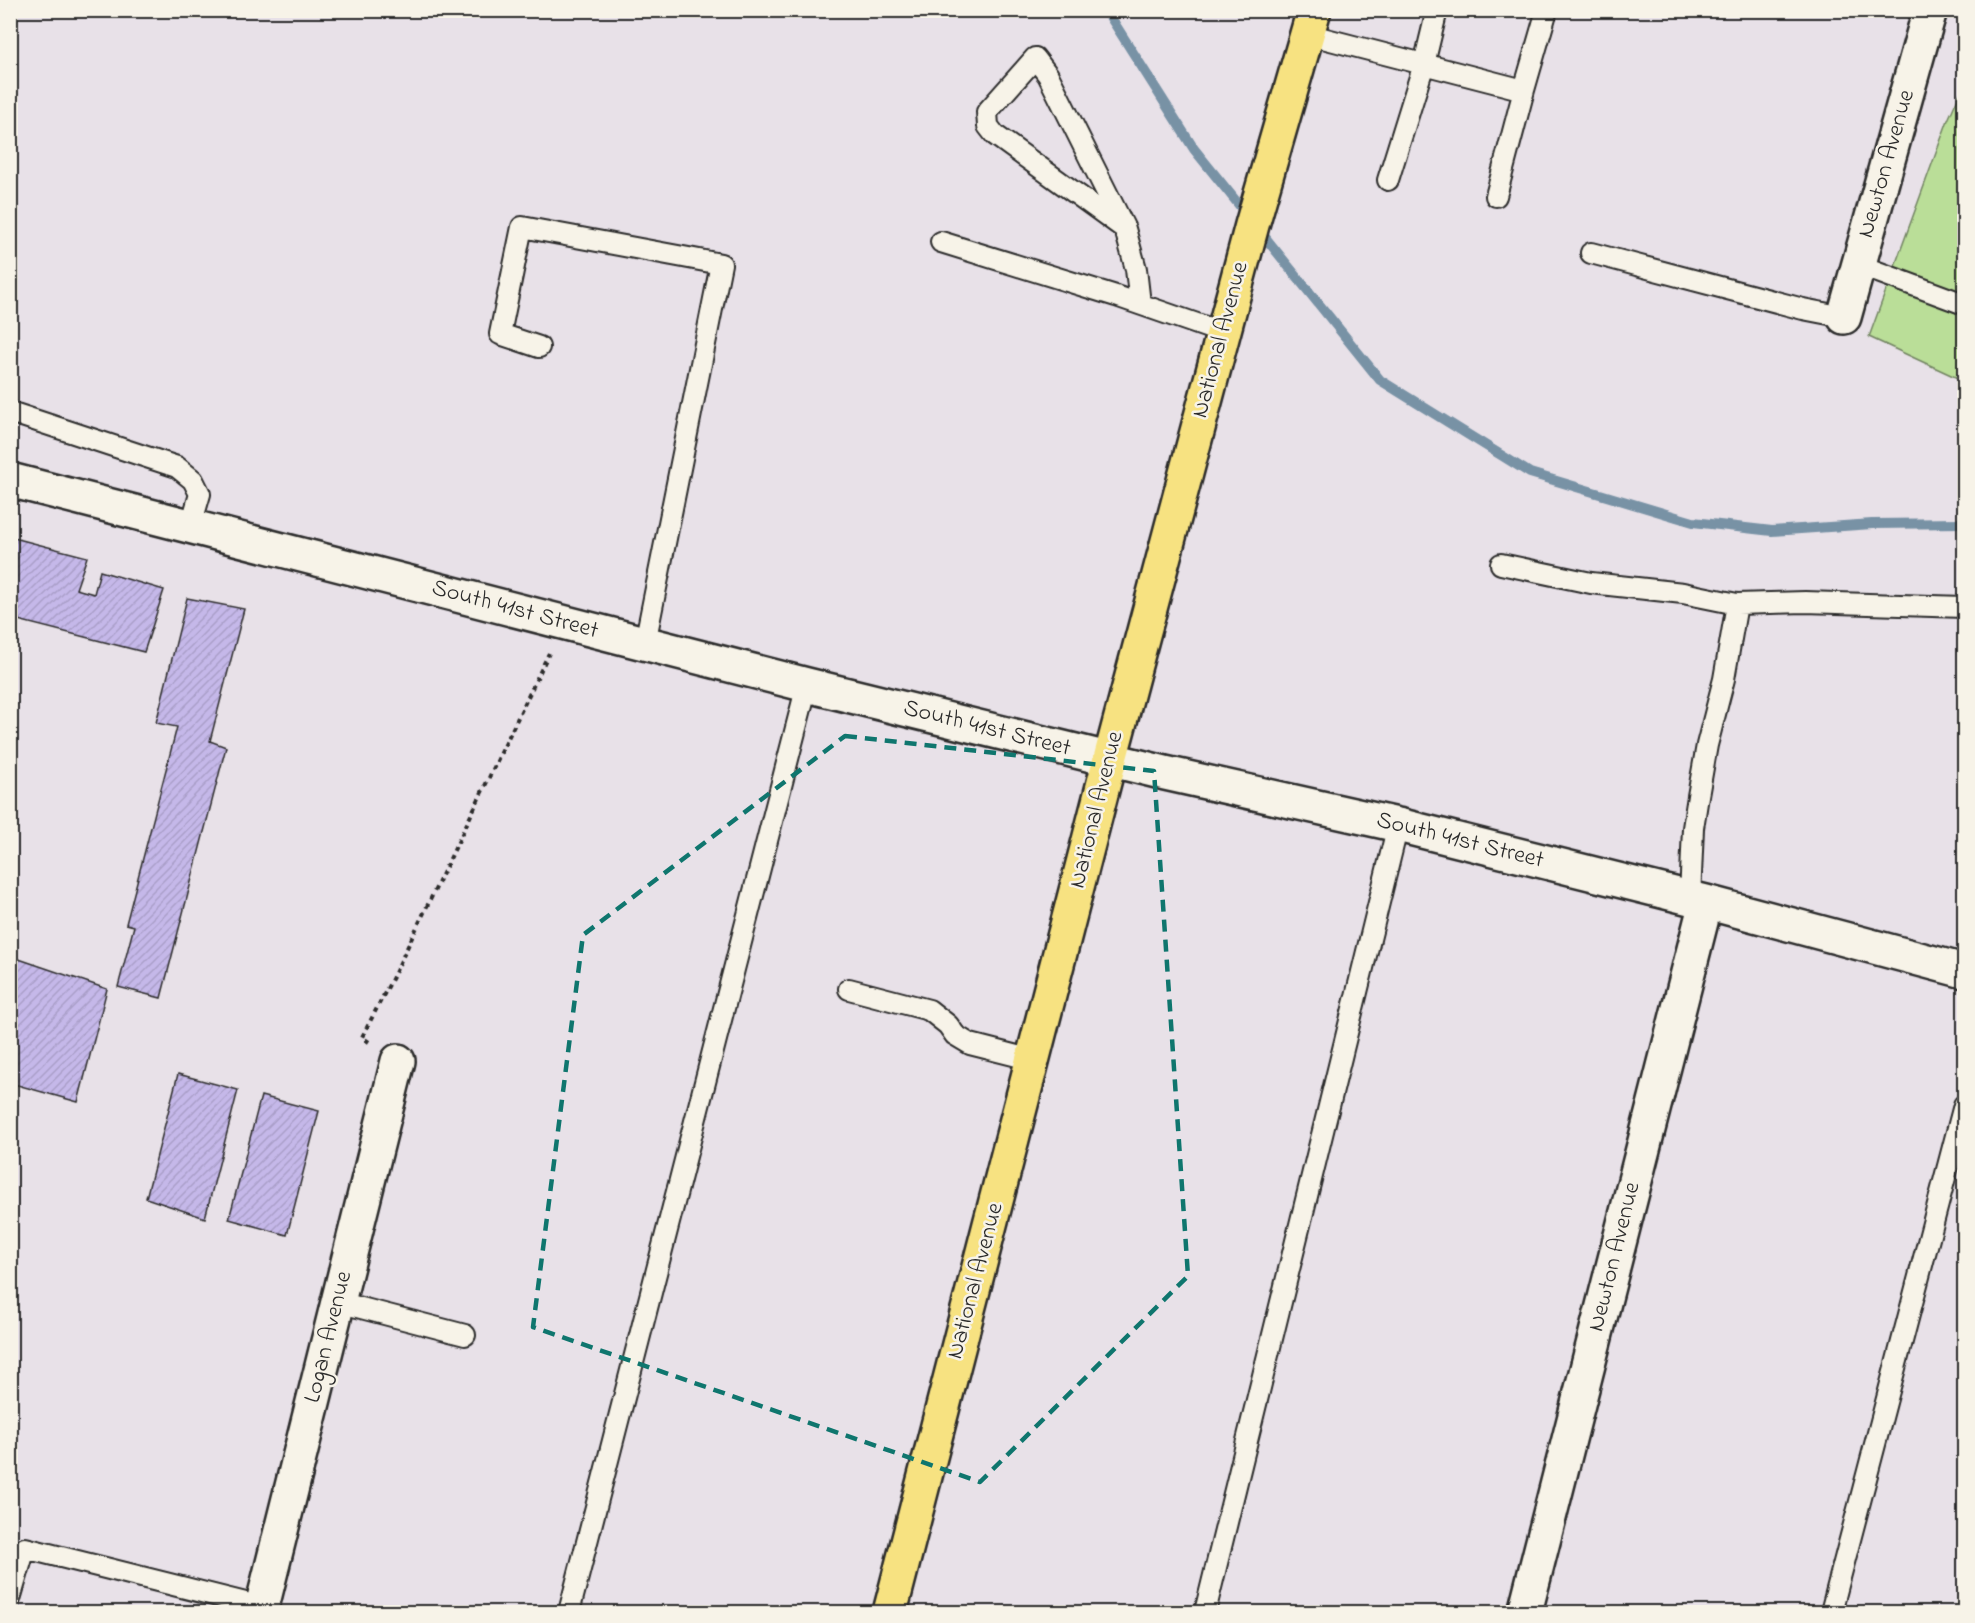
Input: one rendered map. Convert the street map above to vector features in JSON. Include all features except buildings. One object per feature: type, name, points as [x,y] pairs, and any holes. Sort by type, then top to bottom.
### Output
[{"type":"main road","name":"National Avenue","points":[[890,1612],[1110,759],[1252,225],[1310,22]]},
{"type":"street","name":"Newton Avenue","points":[[1844,317],[1930,10]]},
{"type":"street","name":"South 41st Street","points":[[10,480],[191,525],[563,624],[1110,759],[1398,825],[1698,900],[1965,971]]},
{"type":"street","name":"Newton Avenue","points":[[1525,1612],[1698,900]]},
{"type":"street","name":"Logan Avenue","points":[[262,1610],[398,1061]]},
{"type":"lane","points":[[1389,180],[1424,64],[1437,10]]},
{"type":"lane","points":[[1496,196],[1547,10]]},
{"type":"lane","points":[[1310,22],[1424,64],[1524,90]]},
{"type":"lane","points":[[1125,229],[994,135],[988,126],[987,112],[1035,58],[1048,75],[1125,229],[1136,269],[1140,304]]},
{"type":"lane","points":[[539,347],[500,334],[522,227],[721,264],[645,643]]},
{"type":"lane","points":[[941,242],[1140,304],[1225,326]]},
{"type":"lane","points":[[1591,253],[1803,309],[1844,317]]},
{"type":"lane","points":[[1859,265],[1965,304]]},
{"type":"lane","points":[[10,412],[177,467],[194,480],[200,494],[191,525]]},
{"type":"lane","points":[[1501,564],[1591,582],[1683,593],[1737,604],[1805,602],[1965,607]]},
{"type":"lane","points":[[1698,900],[1693,828],[1707,745],[1724,679],[1737,604]]},
{"type":"lane","points":[[569,1612],[807,685]]},
{"type":"lane","points":[[1205,1612],[1398,825]]},
{"type":"lane","points":[[849,990],[929,1010],[948,1025],[955,1035],[970,1044],[1033,1060]]},
{"type":"lane","points":[[1831,1612],[1965,1105]]},
{"type":"lane","points":[[338,1302],[465,1335]]},
{"type":"lane","points":[[10,1599],[25,1548],[262,1610]]},
{"type":"path","points":[[398,1061],[362,1037],[563,624]]},
{"type":"highlighted area","points":[[845,736],[1154,771],[1188,1276],[980,1482],[533,1327],[583,935]]},
{"type":"green space","points":[[1964,84],[1964,381],[1869,337],[1948,120]]},
{"type":"waterway","points":[[1106,10],[1194,149],[1380,380],[1530,473],[1693,522],[1772,531],[1872,524],[1964,523]]}]
